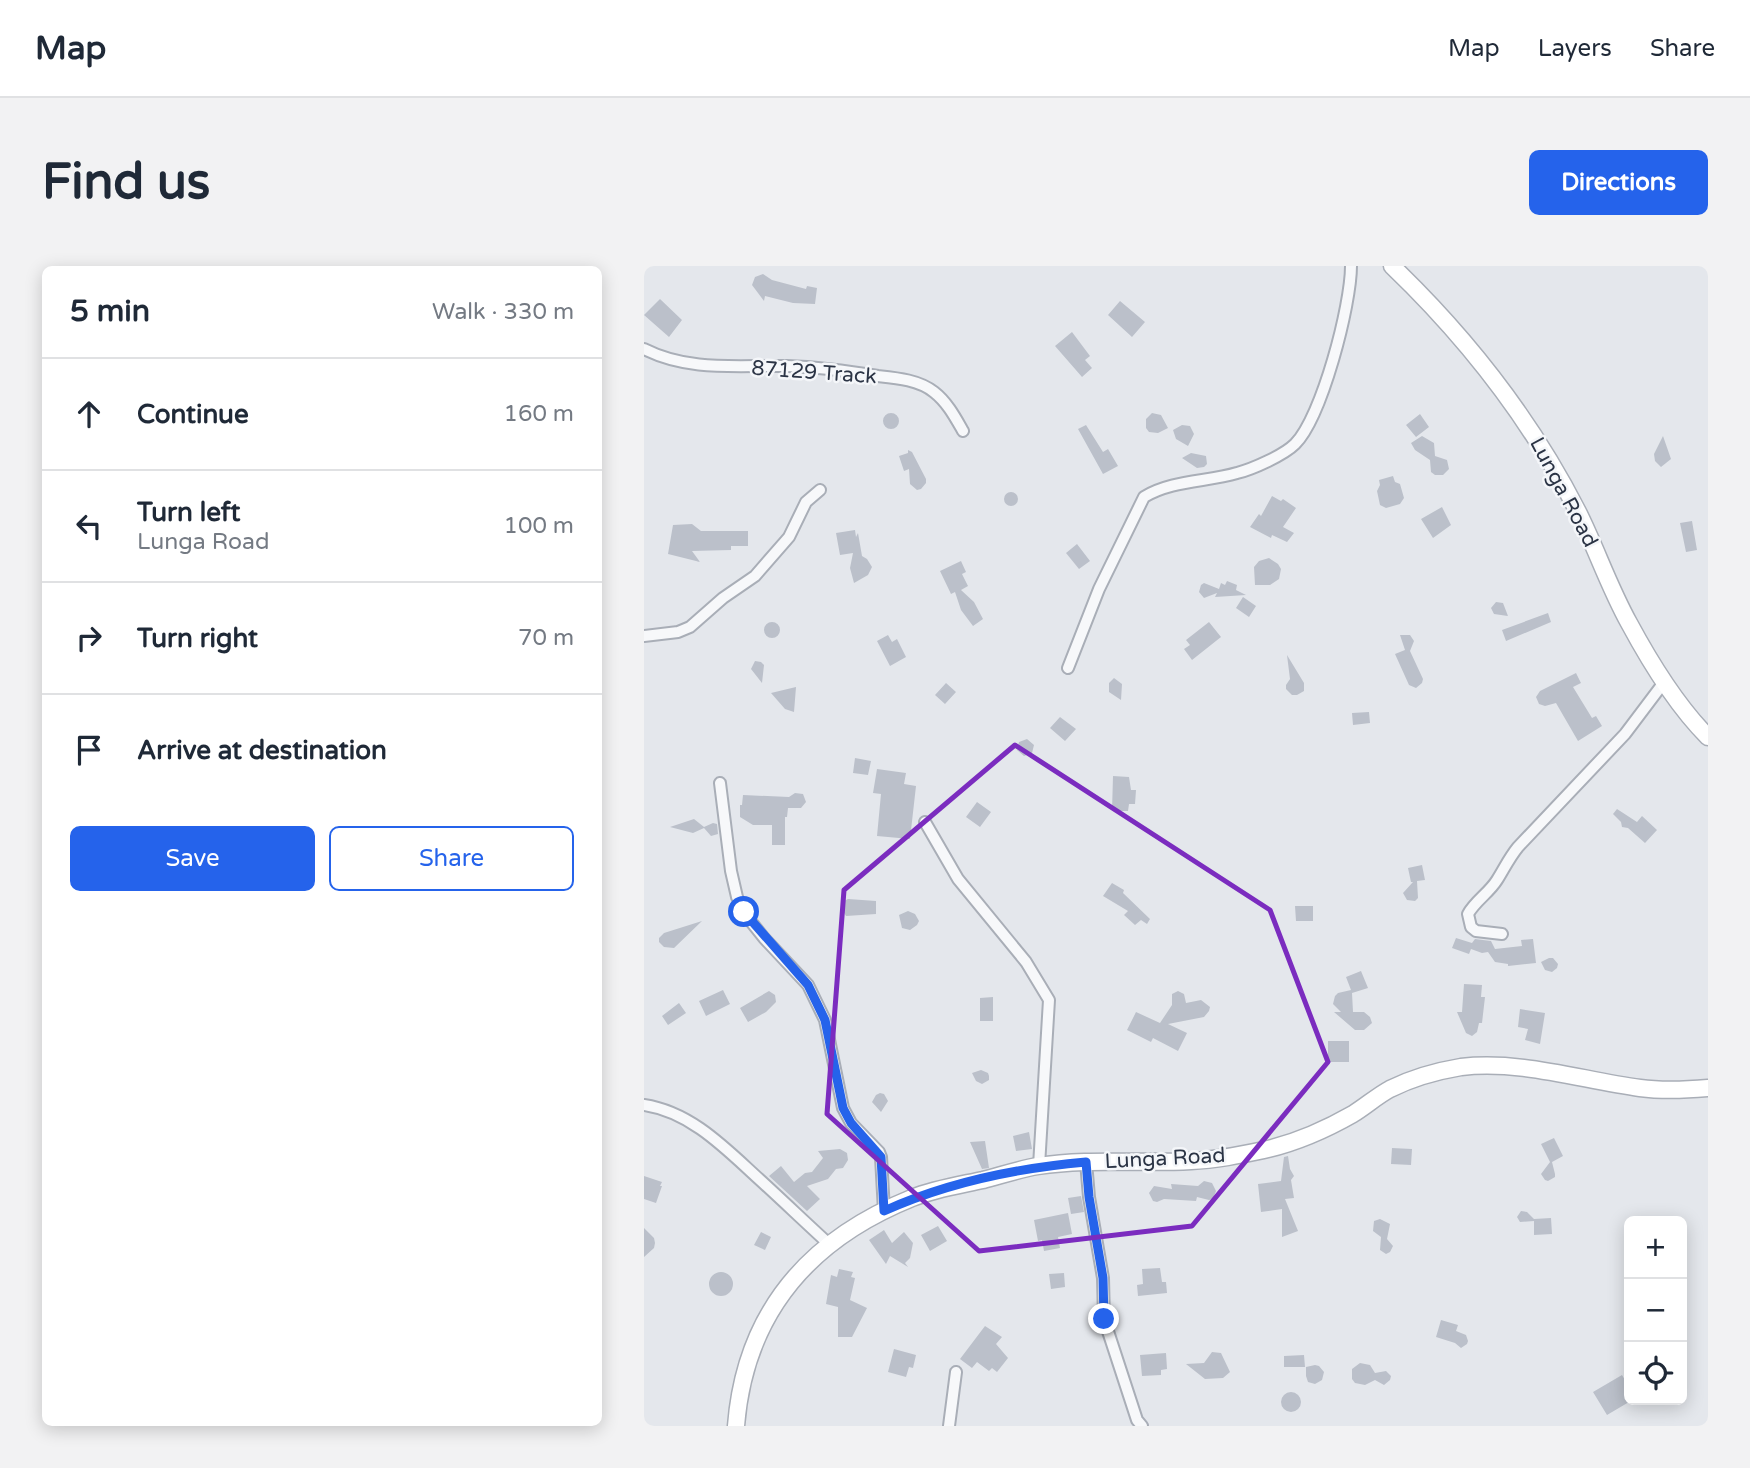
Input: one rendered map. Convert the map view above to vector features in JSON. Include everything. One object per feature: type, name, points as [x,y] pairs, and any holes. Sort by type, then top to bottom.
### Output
[{"type":"street","points":[[1068,668],[1099,589],[1144,497],[1157,489],[1240,473],[1270,460],[1294,445],[1310,422],[1341,327],[1351,280],[1351,266]]},
{"type":"street","name":"Lunga Road","points":[[1392,266],[1476,358],[1520,413],[1579,514],[1629,624],[1665,681],[1708,737]]},
{"type":"street","name":"87129 Track","points":[[644,349],[678,362],[715,367],[786,366],[837,370],[919,383],[945,402],[963,430]]},
{"type":"street","points":[[644,636],[678,632],[690,627],[723,598],[755,576],[789,537],[806,502],[820,490]]},
{"type":"street","points":[[1502,934],[1486,933],[1471,927],[1468,914],[1472,907],[1497,880],[1505,863],[1518,847],[1625,734],[1665,681]]},
{"type":"street","points":[[720,783],[730,871],[737,897],[744,912],[764,938],[808,985],[825,1020],[843,1108],[851,1123],[881,1157],[884,1211]]},
{"type":"street","points":[[925,822],[958,879],[1026,962],[1049,1000],[1039,1166]]},
{"type":"street","name":"Lunga Road","points":[[736,1426],[742,1379],[752,1346],[765,1317],[802,1271],[830,1245],[884,1211],[915,1197],[1039,1166],[1086,1162],[1190,1161],[1222,1158],[1275,1147],[1294,1142],[1352,1114],[1390,1089],[1426,1074],[1461,1067],[1530,1068],[1642,1088],[1708,1088]]},
{"type":"street","points":[[644,1105],[662,1107],[685,1118],[717,1141],[830,1245]]},
{"type":"street","points":[[1086,1162],[1089,1197],[1103,1278],[1104,1319],[1118,1367],[1137,1420],[1142,1426]]},
{"type":"street","points":[[949,1426],[956,1372]]},
{"type":"highlighted area","points":[[1015,745],[1270,910],[1328,1062],[1192,1226],[979,1251],[827,1114],[844,890]]},
{"type":"building","points":[[763,274],[772,280],[806,289],[807,286],[817,288],[815,304],[793,303],[765,296],[764,301],[752,285],[755,277]]},
{"type":"building","points":[[660,299],[682,320],[669,337],[644,315]]},
{"type":"building","points":[[1120,301],[1145,322],[1132,337],[1108,315]]},
{"type":"building","points":[[1072,332],[1090,356],[1085,360],[1092,368],[1082,377],[1055,346]]},
{"type":"building","points":[[891,413],[897,415],[897,427],[891,429],[885,427],[883,421],[885,415]]},
{"type":"building","points":[[1152,413],[1161,415],[1168,428],[1158,433],[1149,432],[1146,419]]},
{"type":"building","points":[[1420,414],[1429,427],[1416,437],[1406,425]]},
{"type":"building","points":[[1086,425],[1103,452],[1108,449],[1118,466],[1103,474],[1078,429]]},
{"type":"building","points":[[1182,425],[1190,426],[1194,434],[1188,446],[1176,439],[1173,430]]},
{"type":"building","points":[[1422,436],[1434,443],[1435,456],[1447,460],[1449,469],[1443,475],[1431,472],[1430,460],[1415,450],[1411,443]]},
{"type":"building","points":[[1663,436],[1671,459],[1661,467],[1655,461],[1654,454]]},
{"type":"building","points":[[908,450],[912,452],[926,479],[921,489],[917,490],[910,484],[909,469],[904,471],[899,456],[908,453]]},
{"type":"building","points":[[1191,453],[1206,456],[1207,464],[1197,468],[1182,458]]},
{"type":"building","points":[[1393,476],[1395,482],[1400,484],[1404,498],[1400,504],[1386,508],[1380,505],[1377,491],[1379,480]]},
{"type":"building","points":[[1008,492],[1014,492],[1018,499],[1014,506],[1008,506],[1004,502],[1004,496]]},
{"type":"building","points":[[1272,496],[1281,501],[1283,499],[1296,508],[1283,527],[1294,533],[1287,542],[1272,535],[1271,538],[1250,527],[1259,514],[1261,516]]},
{"type":"building","points":[[1442,507],[1451,525],[1433,538],[1421,519]]},
{"type":"building","points":[[1692,521],[1697,550],[1686,552],[1680,523]]},
{"type":"building","points":[[692,524],[701,531],[748,531],[748,546],[731,546],[731,550],[692,551],[700,562],[668,554],[673,525]]},
{"type":"building","points":[[855,530],[856,537],[858,533],[862,556],[872,567],[868,575],[854,583],[850,568],[853,553],[840,555],[836,533]]},
{"type":"building","points":[[1077,544],[1090,561],[1079,569],[1066,553]]},
{"type":"building","points":[[1269,558],[1281,569],[1279,579],[1270,585],[1255,585],[1254,567],[1259,561]]},
{"type":"building","points":[[961,561],[966,572],[962,574],[968,586],[961,590],[974,602],[983,619],[973,626],[961,610],[955,592],[951,594],[940,571]]},
{"type":"building","points":[[1227,581],[1237,585],[1236,590],[1246,595],[1215,597],[1217,593],[1204,598],[1199,592],[1204,583],[1219,589],[1221,583],[1225,585]]},
{"type":"building","points":[[1243,597],[1256,606],[1249,617],[1236,608]]},
{"type":"building","points":[[1496,602],[1503,603],[1508,616],[1494,614],[1491,608]]},
{"type":"building","points":[[1548,613],[1551,622],[1506,641],[1502,630]]},
{"type":"building","points":[[772,622],[778,624],[778,636],[772,638],[766,636],[764,630],[766,624]]},
{"type":"building","points":[[1209,622],[1221,637],[1192,660],[1184,649],[1190,645],[1186,640]]},
{"type":"building","points":[[888,635],[892,642],[897,639],[906,657],[890,666],[877,641]]},
{"type":"building","points":[[1400,635],[1410,635],[1414,641],[1410,651],[1423,679],[1416,688],[1409,685],[1395,654],[1405,650]]},
{"type":"building","points":[[1287,655],[1304,683],[1304,691],[1297,695],[1292,695],[1286,689],[1290,679]]},
{"type":"building","points":[[755,661],[764,665],[762,683],[751,669]]},
{"type":"building","points":[[1576,673],[1581,683],[1573,687],[1592,718],[1596,716],[1602,726],[1578,741],[1556,703],[1545,706],[1539,704],[1536,697],[1540,691]]},
{"type":"building","points":[[1114,678],[1122,684],[1121,700],[1109,692],[1109,683]]},
{"type":"building","points":[[946,683],[956,692],[945,704],[935,695]]},
{"type":"building","points":[[796,687],[794,712],[785,709],[771,693]]},
{"type":"building","points":[[1369,712],[1370,723],[1353,725],[1352,713]]},
{"type":"building","points":[[1060,717],[1076,729],[1065,741],[1050,728]]},
{"type":"building","points":[[1027,739],[1034,745],[1032,753],[1024,756],[1017,750],[1019,742]]},
{"type":"building","points":[[855,758],[871,761],[868,775],[853,773]]},
{"type":"building","points":[[877,769],[906,773],[904,784],[916,786],[910,839],[877,836],[881,794],[873,793]]},
{"type":"building","points":[[1113,776],[1129,777],[1131,790],[1136,790],[1135,804],[1129,804],[1128,811],[1112,811]]},
{"type":"building","points":[[795,793],[803,794],[806,802],[801,808],[788,808],[785,817],[785,845],[772,845],[772,825],[753,825],[740,817],[743,795],[789,797]]},
{"type":"building","points":[[977,802],[991,812],[980,827],[966,817]]},
{"type":"building","points":[[1617,809],[1637,822],[1642,816],[1657,830],[1645,843],[1628,828],[1622,827],[1613,814]]},
{"type":"building","points":[[694,819],[704,827],[717,824],[718,834],[711,836],[704,828],[693,833],[670,827]]},
{"type":"building","points":[[1422,865],[1425,880],[1417,881],[1418,898],[1415,901],[1407,900],[1403,893],[1413,882],[1408,868]]},
{"type":"building","points":[[1112,883],[1124,890],[1123,893],[1150,919],[1147,924],[1141,920],[1135,925],[1124,915],[1128,911],[1103,896]]},
{"type":"building","points":[[844,901],[876,901],[876,914],[846,916],[842,909]]},
{"type":"building","points":[[1295,906],[1313,906],[1313,921],[1296,921]]},
{"type":"building","points":[[908,911],[915,914],[919,921],[910,930],[902,928],[899,915]]},
{"type":"building","points":[[702,921],[674,948],[664,947],[659,942],[664,933]]},
{"type":"building","points":[[1456,938],[1472,943],[1475,939],[1491,941],[1495,949],[1522,946],[1521,940],[1533,939],[1536,963],[1508,966],[1495,962],[1488,952],[1471,949],[1469,954],[1452,948]]},
{"type":"building","points":[[1553,958],[1558,964],[1552,972],[1545,970],[1541,962]]},
{"type":"building","points":[[1361,971],[1368,988],[1352,993],[1353,1012],[1364,1012],[1372,1023],[1364,1030],[1355,1030],[1334,1012],[1341,1012],[1333,1004],[1338,993],[1351,990],[1346,977]]},
{"type":"building","points":[[1464,984],[1482,985],[1481,997],[1485,997],[1482,1023],[1479,1023],[1477,1032],[1472,1036],[1466,1033],[1457,1012],[1462,1012]]},
{"type":"building","points":[[723,990],[730,1004],[706,1016],[699,1001]]},
{"type":"building","points":[[769,991],[775,995],[776,1002],[766,1012],[748,1022],[740,1008]]},
{"type":"building","points":[[1178,991],[1184,994],[1186,1003],[1201,1000],[1210,1007],[1204,1017],[1168,1024],[1187,1033],[1178,1051],[1153,1038],[1151,1042],[1127,1030],[1136,1012],[1160,1023],[1172,1005],[1172,994]]},
{"type":"building","points":[[993,997],[993,1021],[980,1021],[980,998]]},
{"type":"building","points":[[679,1003],[686,1013],[668,1025],[662,1016]]},
{"type":"building","points":[[1520,1009],[1545,1013],[1540,1044],[1525,1040],[1528,1029],[1518,1027]]},
{"type":"building","points":[[1328,1041],[1349,1041],[1349,1062],[1328,1062]]},
{"type":"building","points":[[981,1070],[989,1076],[989,1080],[982,1084],[976,1081],[972,1073]]},
{"type":"building","points":[[880,1093],[884,1094],[888,1101],[881,1112],[872,1102]]},
{"type":"building","points":[[1029,1132],[1032,1149],[1016,1151],[1013,1136]]},
{"type":"building","points":[[1554,1138],[1563,1156],[1552,1162],[1555,1177],[1548,1181],[1541,1174],[1550,1162],[1541,1144]]},
{"type":"building","points":[[985,1141],[989,1168],[982,1169],[970,1142]]},
{"type":"building","points":[[1392,1148],[1412,1149],[1411,1165],[1391,1164]]},
{"type":"building","points":[[840,1149],[847,1153],[848,1160],[843,1168],[836,1169],[828,1179],[807,1186],[820,1199],[807,1211],[769,1176],[781,1166],[794,1182],[805,1173],[812,1172],[823,1158],[818,1151]]},
{"type":"building","points":[[1288,1156],[1294,1176],[1291,1180],[1294,1198],[1285,1199],[1298,1231],[1282,1237],[1282,1209],[1261,1212],[1258,1184],[1281,1181],[1284,1157]]},
{"type":"building","points":[[644,1176],[662,1182],[656,1203],[644,1199]]},
{"type":"building","points":[[1204,1181],[1212,1183],[1216,1191],[1213,1199],[1197,1197],[1196,1201],[1164,1199],[1157,1202],[1153,1201],[1149,1193],[1154,1186],[1172,1189],[1171,1184],[1198,1186]]},
{"type":"building","points":[[1081,1196],[1084,1212],[1071,1214],[1068,1198]]},
{"type":"building","points":[[1521,1211],[1527,1212],[1534,1219],[1551,1218],[1552,1234],[1534,1235],[1534,1221],[1520,1222],[1517,1217]]},
{"type":"building","points":[[1068,1213],[1072,1234],[1058,1237],[1060,1248],[1044,1251],[1042,1240],[1038,1241],[1034,1220]]},
{"type":"building","points":[[1380,1219],[1390,1224],[1387,1239],[1393,1246],[1386,1254],[1380,1250],[1381,1237],[1373,1231],[1374,1221]]},
{"type":"building","points":[[938,1226],[947,1241],[930,1251],[921,1235]]},
{"type":"building","points":[[644,1228],[654,1238],[655,1243],[654,1248],[644,1257]]},
{"type":"building","points":[[884,1230],[892,1243],[904,1232],[913,1243],[910,1258],[905,1263],[908,1267],[890,1256],[886,1264],[869,1240]]},
{"type":"building","points":[[761,1232],[771,1237],[765,1250],[754,1245]]},
{"type":"building","points":[[1160,1268],[1167,1293],[1138,1296],[1137,1285],[1143,1284],[1142,1269]]},
{"type":"building","points":[[839,1269],[853,1272],[851,1277],[855,1278],[850,1300],[867,1308],[852,1337],[838,1337],[838,1307],[826,1304],[831,1275],[837,1277]]},
{"type":"building","points":[[721,1272],[732,1279],[733,1284],[726,1295],[721,1296],[710,1289],[709,1284],[716,1273]]},
{"type":"building","points":[[1064,1273],[1065,1287],[1051,1289],[1049,1274]]},
{"type":"building","points":[[1441,1320],[1458,1325],[1456,1331],[1466,1335],[1467,1344],[1461,1348],[1455,1343],[1436,1337]]},
{"type":"building","points":[[985,1326],[1002,1337],[996,1344],[1008,1358],[997,1372],[992,1368],[989,1371],[977,1362],[972,1368],[960,1359]]},
{"type":"building","points":[[894,1349],[916,1355],[913,1368],[909,1367],[906,1377],[888,1372]]},
{"type":"building","points":[[1212,1352],[1221,1353],[1230,1372],[1223,1378],[1205,1379],[1186,1364],[1204,1363]]},
{"type":"building","points":[[1166,1353],[1167,1369],[1161,1370],[1161,1375],[1142,1376],[1140,1355]]},
{"type":"building","points":[[1304,1355],[1305,1367],[1284,1367],[1284,1356]]},
{"type":"building","points":[[1360,1363],[1370,1365],[1375,1373],[1386,1371],[1391,1376],[1390,1380],[1384,1385],[1375,1380],[1365,1385],[1355,1383],[1352,1369]]},
{"type":"building","points":[[1315,1365],[1324,1372],[1322,1380],[1315,1384],[1308,1382],[1306,1367]]},
{"type":"building","points":[[1622,1375],[1624,1378],[1624,1405],[1607,1415],[1593,1392]]},
{"type":"building","points":[[1291,1392],[1298,1395],[1301,1402],[1298,1409],[1291,1412],[1284,1409],[1281,1402],[1284,1395]]},
{"type":"route","points":[[744,912],[764,938],[808,985],[825,1020],[843,1108],[851,1123],[881,1157],[884,1211],[915,1197],[1039,1166],[1086,1162],[1089,1197],[1103,1278],[1104,1319]]}]
